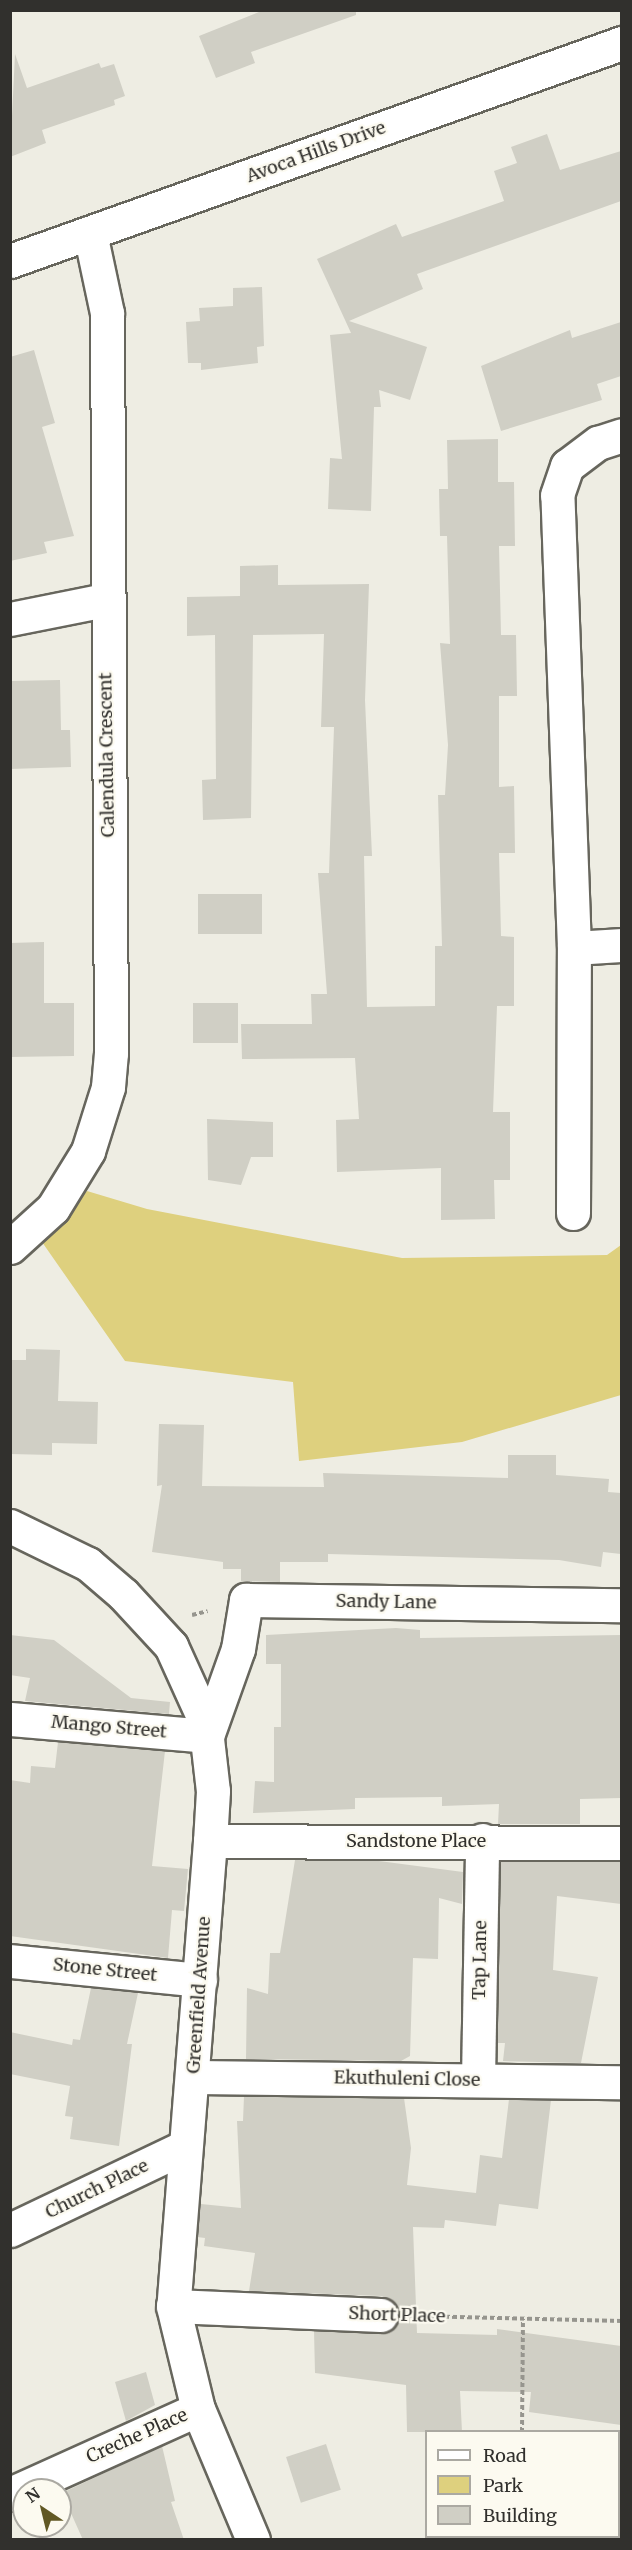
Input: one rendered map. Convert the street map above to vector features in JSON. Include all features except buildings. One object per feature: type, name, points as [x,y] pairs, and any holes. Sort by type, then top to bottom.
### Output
[{"type":"street","name":"Avoca Hills Drive","points":[[10,261],[621,43]]},
{"type":"street","name":"Calendula Crescent","points":[[10,1247],[72,1181],[100,1120],[108,1087],[105,600],[107,314],[90,233]]},
{"type":"street","points":[[573,1213],[574,948],[556,495],[567,466],[597,443],[621,435]]},
{"type":"street","points":[[10,619],[105,600]]},
{"type":"street","points":[[574,948],[621,945]]},
{"type":"street","name":"Greenfield Avenue","points":[[10,1526],[88,1564],[153,1625],[187,1676],[207,1736],[210,1841],[173,2306],[198,2409],[253,2540]]},
{"type":"street","points":[[207,1736],[238,1649],[246,1600]]},
{"type":"street","name":"Sandy Lane","points":[[246,1600],[621,1605]]},
{"type":"street","name":"Mango Street","points":[[10,1719],[207,1736]]},
{"type":"street","name":"Sandstone Place","points":[[210,1841],[482,1840],[621,1843]]},
{"type":"street","name":"Tap Lane","points":[[478,2080],[482,1840]]},
{"type":"street","name":"Stone Street","points":[[10,1961],[200,1980]]},
{"type":"street","name":"Ekuthuleni Close","points":[[193,2077],[621,2082]]},
{"type":"street","name":"Church Place","points":[[10,2230],[184,2147]]},
{"type":"street","name":"Short Place","points":[[173,2306],[381,2314]]},
{"type":"street","name":"Creche Place","points":[[10,2494],[198,2409]]},
{"type":"path","points":[[153,1625],[246,1600]]},
{"type":"path","name":"Short Place","points":[[381,2314],[621,2321]]},
{"type":"path","points":[[522,2430],[523,2319]]},
{"type":"green space","points":[[87,1191],[147,1209],[402,1258],[607,1255],[621,1245],[621,1395],[462,1442],[299,1461],[293,1382],[125,1361],[42,1242]]}]
